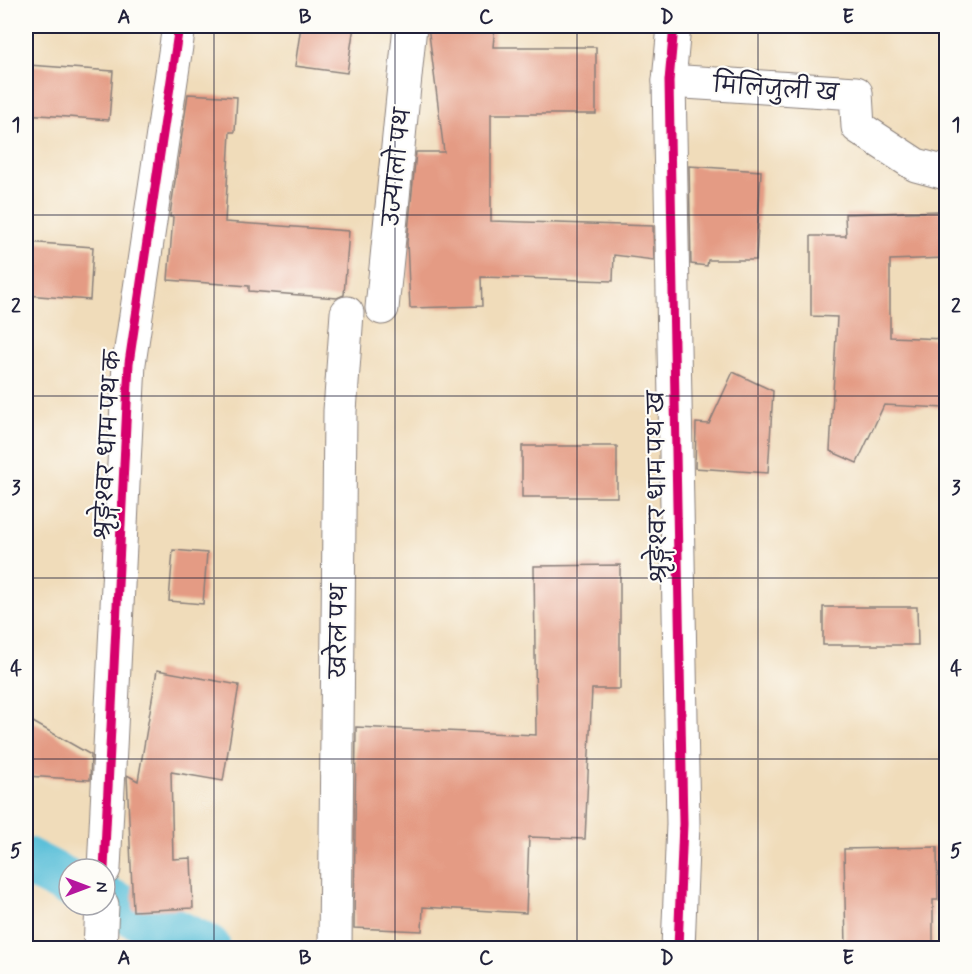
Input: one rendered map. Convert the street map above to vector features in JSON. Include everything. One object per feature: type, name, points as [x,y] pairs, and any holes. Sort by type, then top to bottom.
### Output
[{"type":"street","name":"श्रृङ्गेश्वर धाम पथ क","points":[[105,857],[129,363],[179,26]]},
{"type":"street","name":"उज्यालो पथ","points":[[382,308],[410,26]]},
{"type":"street","name":"श्रृङ्गेश्वर धाम पथ ख","points":[[675,26],[669,81],[683,824],[678,948]]},
{"type":"street","name":"मिलिजुली ख","points":[[669,81],[856,93],[858,127],[916,165],[946,173]]},
{"type":"street","name":"खरेल पथ","points":[[335,948],[340,411],[347,313]]},
{"type":"street","points":[[100,948],[101,917]]},
{"type":"building","points":[[301,26],[354,26],[347,73],[295,66]]},
{"type":"building","points":[[428,26],[495,26],[493,47],[596,47],[596,114],[491,114],[491,221],[653,226],[654,260],[614,255],[613,281],[481,277],[482,306],[410,308],[407,242],[416,152],[444,152]]},
{"type":"building","points":[[28,65],[113,71],[109,120],[26,114]]},
{"type":"building","points":[[188,94],[237,97],[235,132],[230,132],[225,222],[349,231],[344,295],[337,298],[249,291],[249,286],[168,280],[173,217],[170,217]]},
{"type":"building","points":[[689,166],[761,171],[756,260],[708,260],[707,266],[691,264]]},
{"type":"building","points":[[943,211],[945,258],[890,260],[890,337],[946,339],[945,408],[884,405],[857,463],[830,451],[837,317],[811,316],[811,236],[846,236],[845,214]]},
{"type":"building","points":[[26,242],[93,247],[90,300],[26,295]]},
{"type":"building","points":[[733,372],[773,391],[768,473],[695,468],[696,423],[709,424]]},
{"type":"building","points":[[522,446],[617,446],[617,497],[522,497]]},
{"type":"building","points":[[173,550],[207,553],[203,604],[169,601]]},
{"type":"building","points":[[620,565],[620,689],[592,689],[585,839],[529,837],[526,913],[423,907],[422,931],[354,928],[356,727],[536,735],[534,566]]},
{"type":"building","points":[[823,607],[917,607],[918,645],[823,645]]},
{"type":"building","points":[[157,670],[239,685],[223,781],[171,772],[173,859],[191,858],[193,908],[133,911],[127,775],[138,781]]},
{"type":"building","points":[[26,718],[91,755],[90,780],[26,776]]},
{"type":"building","points":[[937,847],[938,900],[933,900],[933,948],[846,948],[844,849]]},
{"type":"waterway","points":[[26,861],[57,877]]},
{"type":"waterway","points":[[117,906],[207,948]]},
{"type":"cycle path","points":[[105,857],[129,363],[179,26]]},
{"type":"cycle path","points":[[674,26],[669,81],[683,824],[678,948]]}]
